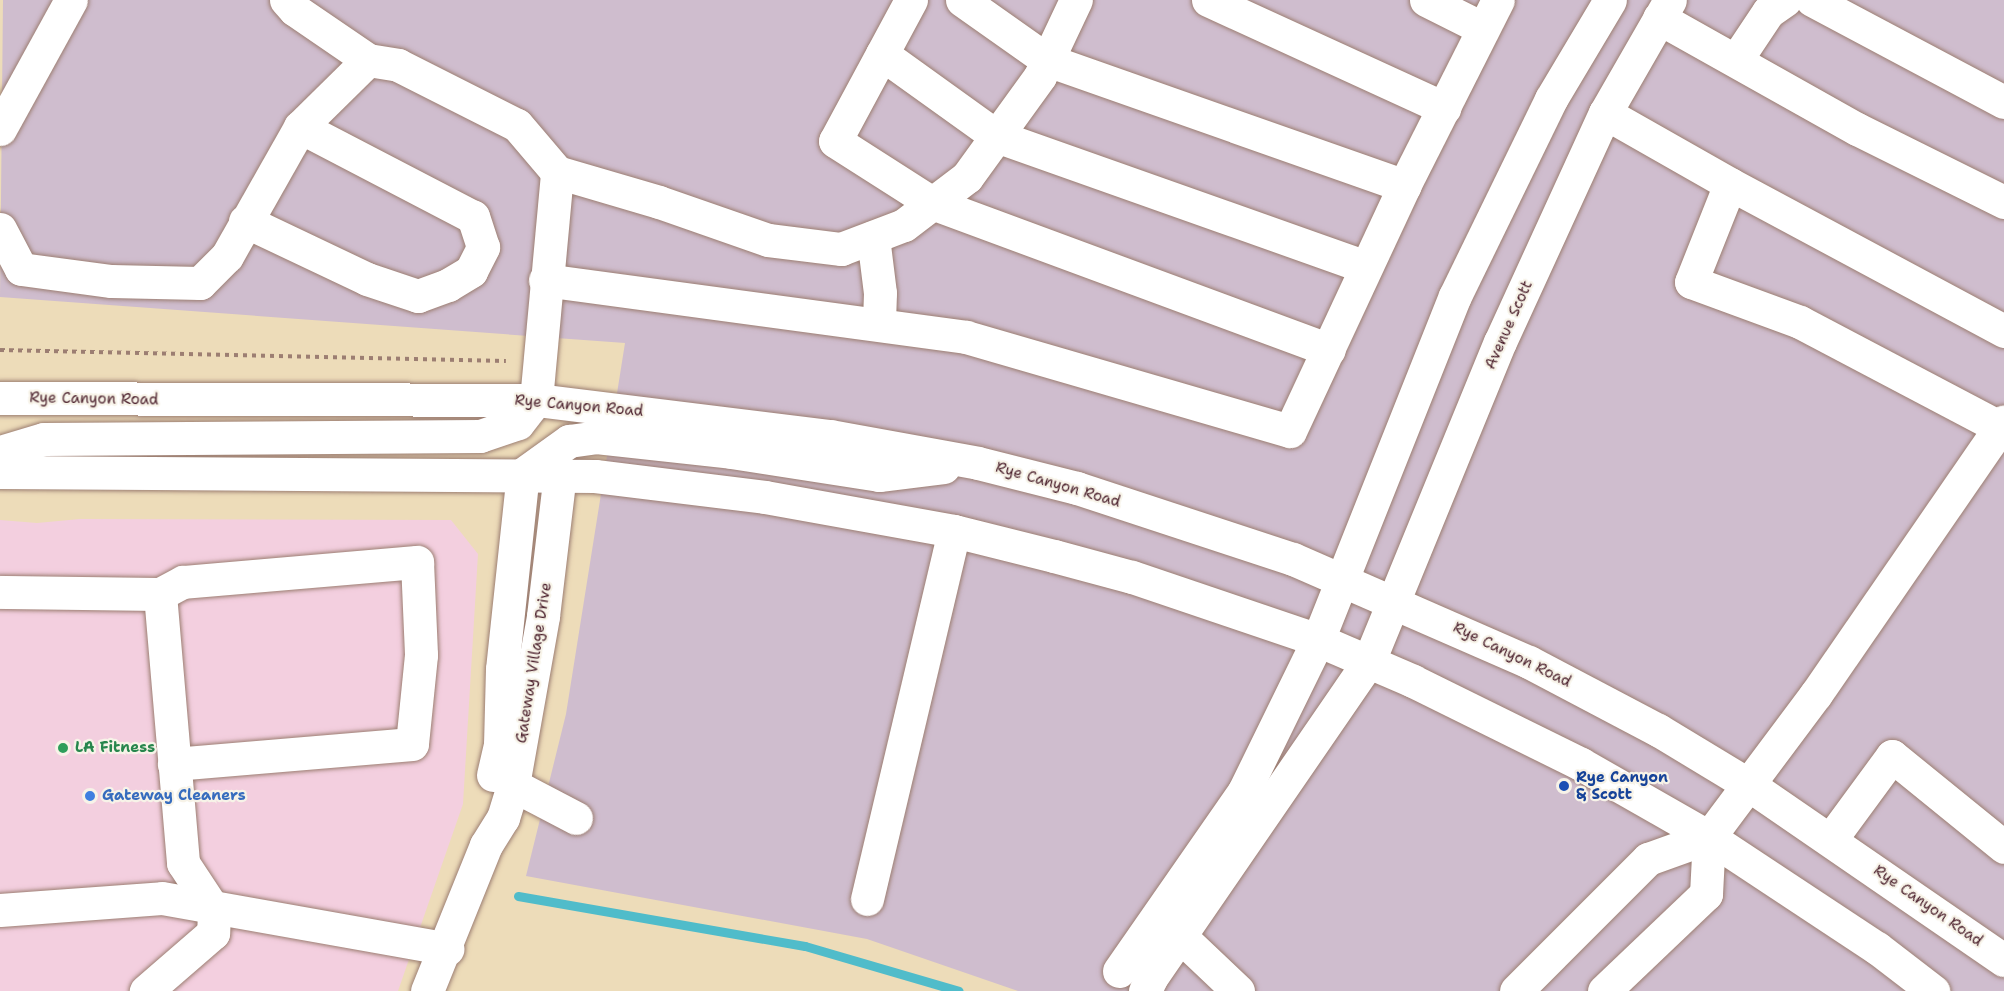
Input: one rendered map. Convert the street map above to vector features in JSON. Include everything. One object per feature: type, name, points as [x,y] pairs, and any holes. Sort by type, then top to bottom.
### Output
[{"type":"main road","points":[[0,129],[71,0]]},
{"type":"main road","points":[[286,0],[295,10],[368,60],[398,65],[517,125],[557,172],[659,201],[768,240],[841,249],[904,225],[967,177],[1047,60],[1076,0]]},
{"type":"main road","points":[[911,0],[835,141],[932,203],[1329,350]]},
{"type":"main road","points":[[962,0],[1047,60],[1404,186]]},
{"type":"main road","points":[[1208,0],[1444,108]]},
{"type":"main road","points":[[1426,0],[1482,28]]},
{"type":"main road","points":[[545,280],[966,337],[1049,359],[1290,431],[1404,186],[1498,0]]},
{"type":"main road","points":[[1119,971],[1244,791],[1318,640],[1455,296],[1551,99],[1610,0]]},
{"type":"main road","points":[[1736,60],[1768,12],[1785,0]]},
{"type":"main road","points":[[1812,0],[2004,102]]},
{"type":"main road","points":[[1665,9],[1736,60],[1857,129],[2004,202]]},
{"type":"main road","name":"Avenue Scott","points":[[1145,991],[1180,936],[1369,661],[1396,600],[1500,342],[1605,113],[1665,9]]},
{"type":"main road","points":[[882,54],[996,136],[1365,267]]},
{"type":"main road","points":[[0,229],[21,269],[111,281],[200,283],[227,256],[300,127],[368,60]]},
{"type":"main road","points":[[1605,113],[1730,184],[2004,331]]},
{"type":"main road","points":[[245,221],[367,279],[418,296],[448,285],[471,271],[483,247],[473,218],[300,127]]},
{"type":"main road","points":[[0,452],[44,439],[480,436],[519,423],[536,400],[545,280],[557,172]]},
{"type":"main road","points":[[1516,991],[1648,859],[1709,837],[1823,684],[2001,424],[1800,322],[1691,282],[1730,184]]},
{"type":"main road","points":[[873,237],[880,293],[879,324]]},
{"type":"main road","name":"Rye Canyon Road","points":[[0,398],[536,400],[751,424],[978,463],[1077,488],[1342,578],[1396,600],[1529,662],[1658,730],[1749,785],[1831,839],[2004,960]]},
{"type":"main road","points":[[523,474],[569,441],[596,437],[731,452],[879,475],[978,463]]},
{"type":"main road","points":[[0,472],[560,474],[765,497],[954,531],[1132,577],[1318,640],[1369,661],[1581,764],[1709,837],[1877,948],[1933,991]]},
{"type":"main road","name":"Gateway Village Drive","points":[[486,845],[484,814],[500,745],[505,636],[523,474]]},
{"type":"main road","name":"Gateway Village Drive","points":[[427,991],[447,948],[486,845],[502,818],[513,785],[543,616],[560,474]]},
{"type":"main road","points":[[867,899],[954,531]]},
{"type":"main road","points":[[0,592],[160,594],[183,582],[417,562],[422,655],[412,744],[174,764]]},
{"type":"main road","points":[[146,991],[213,933],[214,910],[183,863],[160,594]]},
{"type":"main road","points":[[1831,839],[1892,756],[2004,847]]},
{"type":"main road","points":[[513,785],[576,818]]},
{"type":"main road","points":[[1604,991],[1706,894],[1709,837]]},
{"type":"main road","points":[[0,910],[162,898],[214,910],[447,948]]},
{"type":"main road","points":[[1180,936],[1239,991]]},
{"type":"path","points":[[0,350],[506,361]]},
{"type":"shaded area","points":[[3,0],[2004,0],[2004,991],[1018,991],[867,939],[526,876],[566,714],[625,343],[0,297]]},
{"type":"shaded area","points":[[80,519],[451,520],[478,554],[463,804],[398,991],[0,991],[0,520],[37,523]]},
{"type":"waterway","points":[[518,896],[805,946],[959,991]]},
{"type":"place","name":"LA Fitness","points":[[63,748]]},
{"type":"place","name":"Rye Canyon & Scott","points":[[1564,786]]},
{"type":"place","name":"Gateway Cleaners","points":[[90,796]]}]
